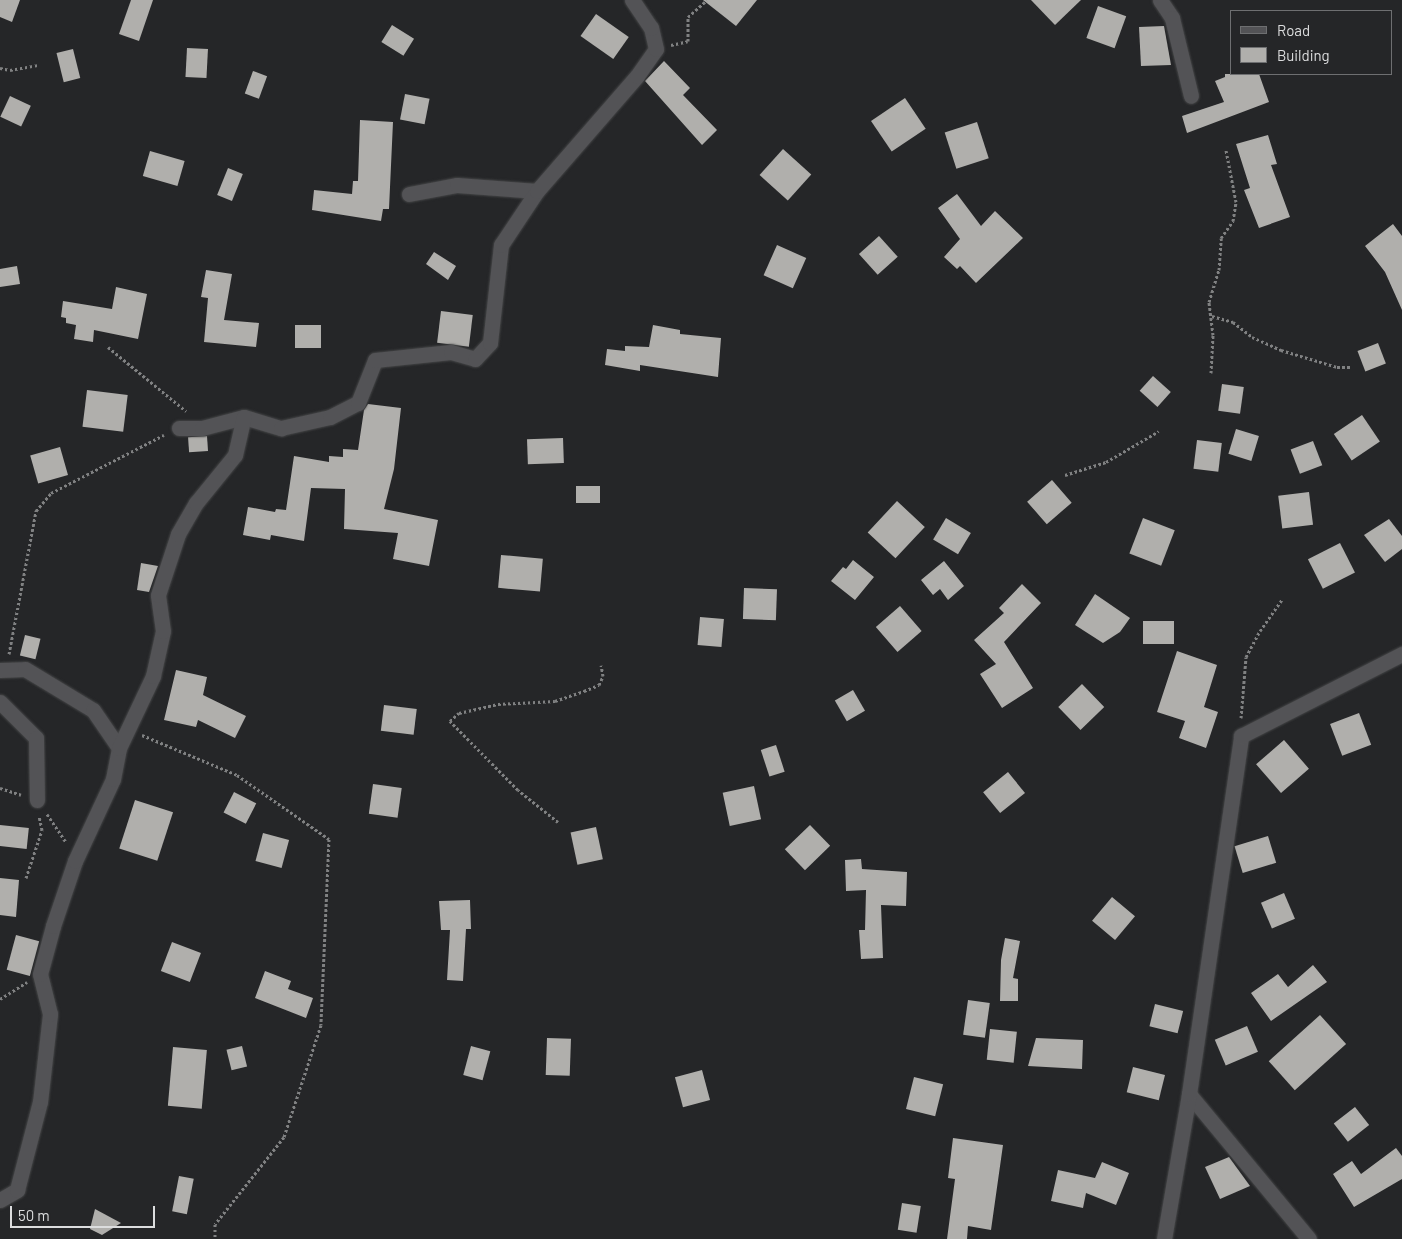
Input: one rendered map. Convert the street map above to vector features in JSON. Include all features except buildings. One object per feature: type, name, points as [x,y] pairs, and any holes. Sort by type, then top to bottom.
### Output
[{"type":"street","points":[[179,428],[202,428],[244,417],[281,428],[330,417],[358,403],[375,360],[452,352],[475,359],[490,343],[502,244],[536,191],[637,76],[656,49],[651,28],[632,0]]},
{"type":"street","points":[[1160,0],[1172,18],[1191,96]]},
{"type":"street","points":[[409,194],[457,185],[536,191]]},
{"type":"street","points":[[0,1200],[17,1190],[40,1102],[50,1014],[40,974],[77,858],[113,779],[119,748],[153,676],[163,631],[158,595],[178,534],[196,503],[234,455],[244,417]]},
{"type":"street","points":[[1164,1239],[1189,1094],[1241,736],[1402,654]]},
{"type":"street","points":[[3,670],[24,669],[93,710],[119,748]]},
{"type":"street","points":[[0,702],[36,738],[37,800]]},
{"type":"street","points":[[1189,1094],[1309,1239]]},
{"type":"path","points":[[656,49],[688,41],[688,17],[707,0]]},
{"type":"path","points":[[0,68],[10,70],[38,65]]},
{"type":"path","points":[[1212,372],[1212,316],[1209,302],[1218,270],[1221,238],[1232,221],[1236,202],[1226,150]]},
{"type":"path","points":[[1212,316],[1233,322],[1252,337],[1281,350],[1337,368],[1352,367]]},
{"type":"path","points":[[108,347],[172,396],[202,428]]},
{"type":"path","points":[[3,670],[36,511],[51,493],[179,428]]},
{"type":"path","points":[[1065,475],[1106,462],[1159,431]]},
{"type":"path","points":[[1241,736],[1246,657],[1260,631],[1282,600]]},
{"type":"path","points":[[558,822],[518,790],[450,722],[459,713],[498,704],[555,701],[584,691],[599,685],[603,676],[601,665]]},
{"type":"path","points":[[128,728],[237,775],[330,840],[321,1025],[284,1137],[215,1224],[215,1239]]},
{"type":"path","points":[[37,800],[77,858]]},
{"type":"path","points":[[26,878],[42,830],[37,800]]},
{"type":"path","points":[[0,1000],[40,974]]}]
